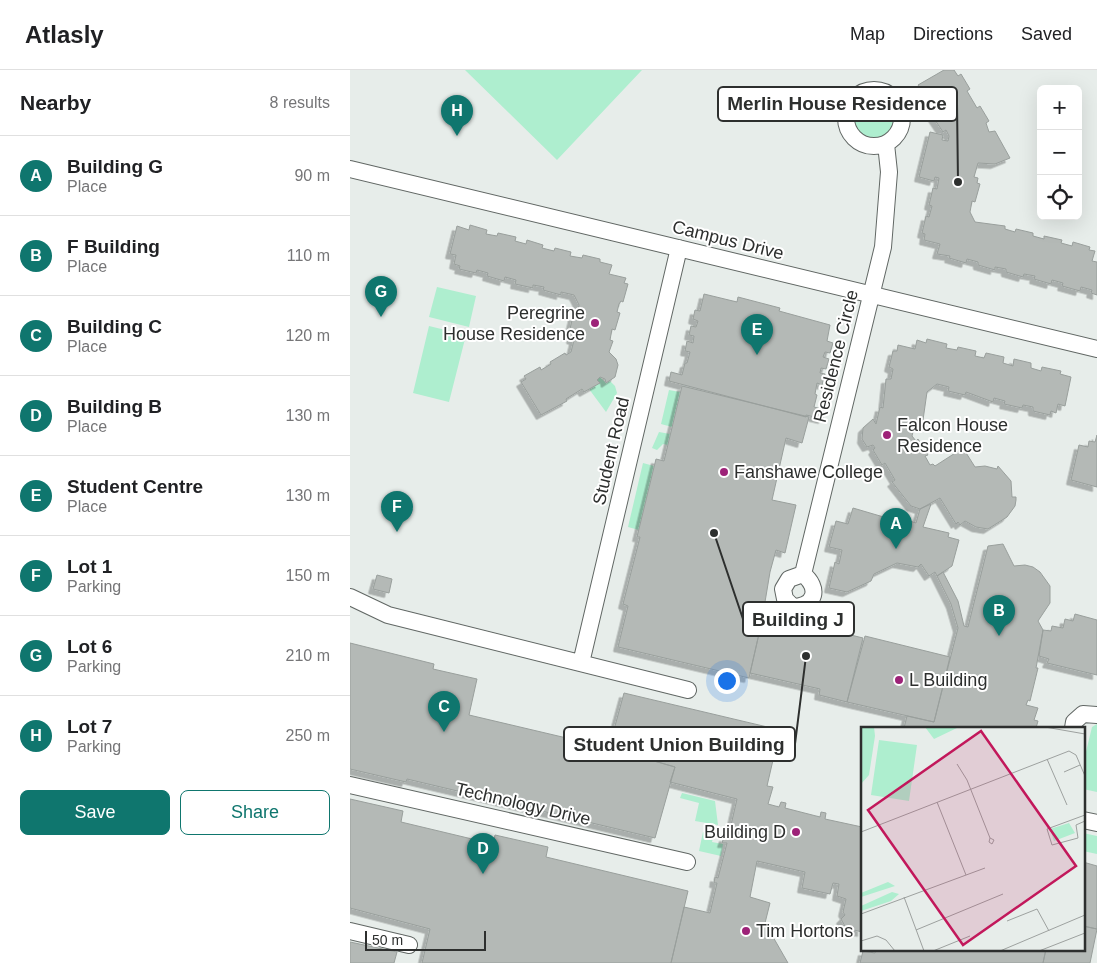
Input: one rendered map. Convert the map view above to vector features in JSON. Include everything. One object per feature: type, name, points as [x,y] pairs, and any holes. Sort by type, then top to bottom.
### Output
[{"type":"lane","name":"Residence Circle","points":[[802,574],[883,247],[889,172],[886,144]]},
{"type":"lane","name":"Campus Drive","points":[[350,169],[1097,350]]},
{"type":"lane","name":"Student Road","points":[[580,663],[680,248]]},
{"type":"lane","points":[[350,597],[388,615],[688,690]]},
{"type":"lane","points":[[1073,727],[1074,722],[1083,714],[1097,715]]},
{"type":"lane","name":"Technology Drive","points":[[350,785],[687,862]]},
{"type":"lane","points":[[1084,820],[1097,823]]},
{"type":"lane","points":[[350,931],[409,945]]},
{"type":"green space","points":[[465,70],[642,70],[557,160]]},
{"type":"green space","points":[[870,96],[878,96],[889,102],[895,117],[889,132],[878,138],[870,138],[859,132],[853,121],[853,113],[859,102]]},
{"type":"green space","points":[[437,287],[476,296],[469,327],[429,317]]},
{"type":"green space","points":[[429,326],[466,335],[449,402],[413,393]]},
{"type":"green space","points":[[600,377],[606,383],[610,381],[615,386],[617,393],[606,412],[589,389],[599,383],[597,380]]},
{"type":"green space","points":[[669,390],[680,392],[672,427],[661,424]]},
{"type":"green space","points":[[659,432],[670,434],[668,445],[663,444],[657,450],[652,448]]},
{"type":"green space","points":[[643,463],[654,466],[639,530],[628,527]]},
{"type":"green space","points":[[1097,724],[1097,792],[1084,789],[1084,760],[1092,727]]},
{"type":"green space","points":[[682,793],[715,801],[718,825],[695,821],[699,803],[680,798]]},
{"type":"green space","points":[[703,832],[714,834],[712,842],[723,844],[721,856],[699,851]]},
{"type":"green space","points":[[1084,833],[1097,836],[1097,854],[1084,851]]},
{"type":"building","points":[[944,70],[954,70],[958,76],[961,74],[970,89],[967,91],[977,108],[980,106],[989,121],[986,123],[989,132],[995,131],[1010,158],[995,164],[978,163],[974,177],[978,178],[977,183],[980,184],[975,202],[972,201],[970,212],[975,222],[1005,226],[1005,229],[1015,232],[1016,229],[1033,233],[1033,236],[1044,239],[1044,236],[1062,240],[1061,243],[1072,246],[1073,242],[1090,247],[1089,250],[1095,251],[1092,261],[1097,262],[1097,295],[1091,293],[1092,290],[1081,287],[1080,291],[1062,286],[1063,283],[1052,280],[1051,284],[1034,279],[1035,276],[1024,274],[1023,277],[1006,272],[1006,269],[995,267],[995,270],[978,265],[978,262],[967,259],[966,263],[949,258],[950,256],[937,254],[940,244],[924,240],[925,234],[922,233],[926,216],[929,217],[932,206],[929,205],[933,188],[937,189],[939,178],[935,177],[934,181],[919,177],[930,132],[943,135],[942,140],[948,141],[949,136],[946,130],[943,132],[933,117],[937,115],[931,106],[928,108],[918,93],[922,91],[918,85]]},
{"type":"building","name":"Peregrine House Residence","points":[[470,225],[487,230],[486,234],[497,236],[498,233],[516,237],[515,241],[526,244],[527,240],[543,245],[542,248],[554,251],[555,248],[571,252],[570,256],[582,258],[583,255],[600,259],[600,262],[612,265],[609,274],[626,278],[624,283],[628,284],[623,302],[621,301],[619,304],[617,312],[620,313],[615,330],[612,329],[610,340],[613,341],[609,352],[616,359],[618,365],[615,377],[606,383],[605,379],[600,377],[597,380],[600,383],[584,392],[582,389],[566,399],[567,401],[541,415],[521,382],[526,379],[524,376],[540,367],[541,370],[565,353],[566,355],[571,352],[574,340],[571,339],[572,334],[569,333],[573,316],[576,317],[579,305],[574,295],[561,292],[561,295],[543,290],[544,287],[533,285],[533,288],[515,284],[516,280],[505,277],[504,281],[487,276],[488,273],[477,270],[476,273],[459,269],[460,266],[454,264],[456,255],[450,254],[457,226],[469,230]]},
{"type":"building","points":[[704,294],[737,302],[738,297],[780,308],[779,311],[830,325],[827,341],[833,343],[830,353],[825,352],[823,357],[829,359],[826,369],[821,368],[820,373],[825,374],[822,385],[817,383],[814,407],[825,410],[823,419],[806,415],[806,417],[669,381],[671,372],[682,375],[685,363],[687,363],[690,352],[685,351],[687,341],[693,343],[694,336],[689,335],[691,326],[696,327],[698,321],[693,319],[695,310],[700,311]]},
{"type":"building","name":"Falcon House Residence","points":[[927,339],[947,344],[946,348],[957,350],[958,347],[976,351],[975,356],[984,358],[986,353],[1004,357],[1003,363],[1013,366],[1014,359],[1031,363],[1031,368],[1041,371],[1042,367],[1061,371],[1060,374],[1071,377],[1065,406],[1058,404],[1056,413],[1051,411],[1050,415],[1033,411],[1033,407],[1023,405],[1022,408],[1004,404],[1005,401],[994,398],[993,402],[966,392],[965,395],[948,391],[949,387],[937,384],[927,392],[923,420],[920,420],[918,426],[915,424],[912,436],[916,441],[918,439],[928,455],[925,456],[930,465],[933,464],[935,466],[963,448],[975,467],[985,466],[997,469],[998,466],[1011,481],[1012,497],[1016,497],[1015,506],[1007,517],[988,529],[976,527],[965,521],[960,525],[958,522],[956,524],[940,498],[920,509],[911,506],[892,482],[895,480],[885,463],[882,465],[873,450],[875,448],[873,445],[867,447],[862,439],[863,428],[873,419],[876,424],[880,407],[883,408],[886,379],[891,379],[893,369],[889,367],[893,351],[897,351],[898,345],[915,349],[917,340],[926,343]]},
{"type":"building","points":[[682,386],[809,417],[802,443],[786,438],[772,500],[796,505],[785,553],[776,550],[770,572],[765,602],[771,603],[775,610],[774,616],[761,625],[749,678],[618,647],[628,606],[623,604],[640,537],[637,537],[656,459],[664,461]]},
{"type":"building","points":[[1097,435],[1097,487],[1071,480],[1079,445],[1088,447],[1089,441],[1095,442]]},
{"type":"building","points":[[931,504],[923,527],[949,533],[948,537],[959,540],[952,566],[937,576],[935,572],[929,576],[921,564],[918,567],[897,563],[874,574],[871,581],[847,592],[829,588],[835,562],[839,564],[842,550],[829,547],[836,521],[848,524],[853,508],[887,518],[888,514],[916,523],[920,509]]},
{"type":"building","points":[[1003,544],[1014,566],[1025,565],[1033,567],[1040,572],[1050,586],[1050,603],[1038,621],[1043,630],[1036,668],[1038,668],[1030,701],[1028,700],[1026,705],[1038,708],[1034,720],[1038,721],[1036,727],[904,727],[907,716],[934,722],[958,628],[951,604],[937,576],[943,572],[958,601],[964,626],[968,627],[988,546]]},
{"type":"building","points":[[377,575],[392,579],[389,593],[373,589]]},
{"type":"building","points":[[1075,614],[1097,620],[1097,675],[1047,663],[1049,659],[1039,656],[1043,630],[1051,631],[1052,626],[1063,628],[1065,619],[1073,621]]},
{"type":"building","points":[[774,616],[863,638],[847,702],[819,695],[820,689],[750,673],[761,625]]},
{"type":"building","name":"L Building","points":[[865,636],[950,657],[934,722],[847,702]]},
{"type":"building","points":[[350,643],[434,664],[433,669],[477,679],[469,715],[609,748],[675,767],[655,838],[407,779],[406,782],[350,769]]},
{"type":"building","name":"Building D","points":[[624,693],[780,730],[767,786],[773,787],[768,804],[779,807],[781,802],[786,803],[785,808],[820,817],[821,812],[826,813],[825,819],[861,827],[861,932],[854,930],[853,926],[847,930],[841,919],[845,915],[843,912],[846,899],[837,896],[839,884],[833,883],[830,894],[802,888],[805,872],[757,861],[750,897],[770,903],[765,923],[788,963],[671,963],[684,907],[710,913],[717,883],[714,883],[715,877],[718,878],[727,843],[722,843],[724,837],[728,838],[737,799],[670,782],[675,767],[609,748]]},
{"type":"building","points":[[350,799],[403,811],[401,822],[493,844],[495,835],[548,847],[546,857],[688,891],[671,963],[422,963],[430,929],[350,908]]},
{"type":"building","points":[[1084,862],[1097,866],[1097,929],[1084,926]]},
{"type":"building","points":[[1084,926],[1097,929],[1090,963],[1043,963],[1046,950],[1084,950]]},
{"type":"building","points":[[350,942],[397,952],[394,963],[350,963]]},
{"type":"building","points":[[876,950],[1046,950],[1043,963],[860,963],[863,951],[875,953]]},
{"type":"place","name":"Lot 7","points":[[457,136]]},
{"type":"place","name":"Merlin House Residence","points":[[958,182]]},
{"type":"place","name":"Lot 6","points":[[381,317]]},
{"type":"place","name":"Peregrine House Residence","points":[[595,323]]},
{"type":"place","name":"Student Centre","points":[[757,355]]},
{"type":"place","name":"Falcon House Residence","points":[[887,435]]},
{"type":"place","name":"Fanshawe College","points":[[724,472]]},
{"type":"place","name":"Lot 1","points":[[397,532]]},
{"type":"place","name":"Building J","points":[[714,533]]},
{"type":"place","name":"Building G","points":[[896,549]]},
{"type":"place","name":"F Building","points":[[999,636]]},
{"type":"place","name":"Student Union Building","points":[[806,656]]},
{"type":"place","name":"L Building","points":[[899,680]]},
{"type":"place","name":"Building C","points":[[444,732]]},
{"type":"place","name":"Building D","points":[[796,832]]},
{"type":"place","name":"Building B","points":[[483,874]]},
{"type":"place","name":"Tim Hortons","points":[[746,931]]}]
